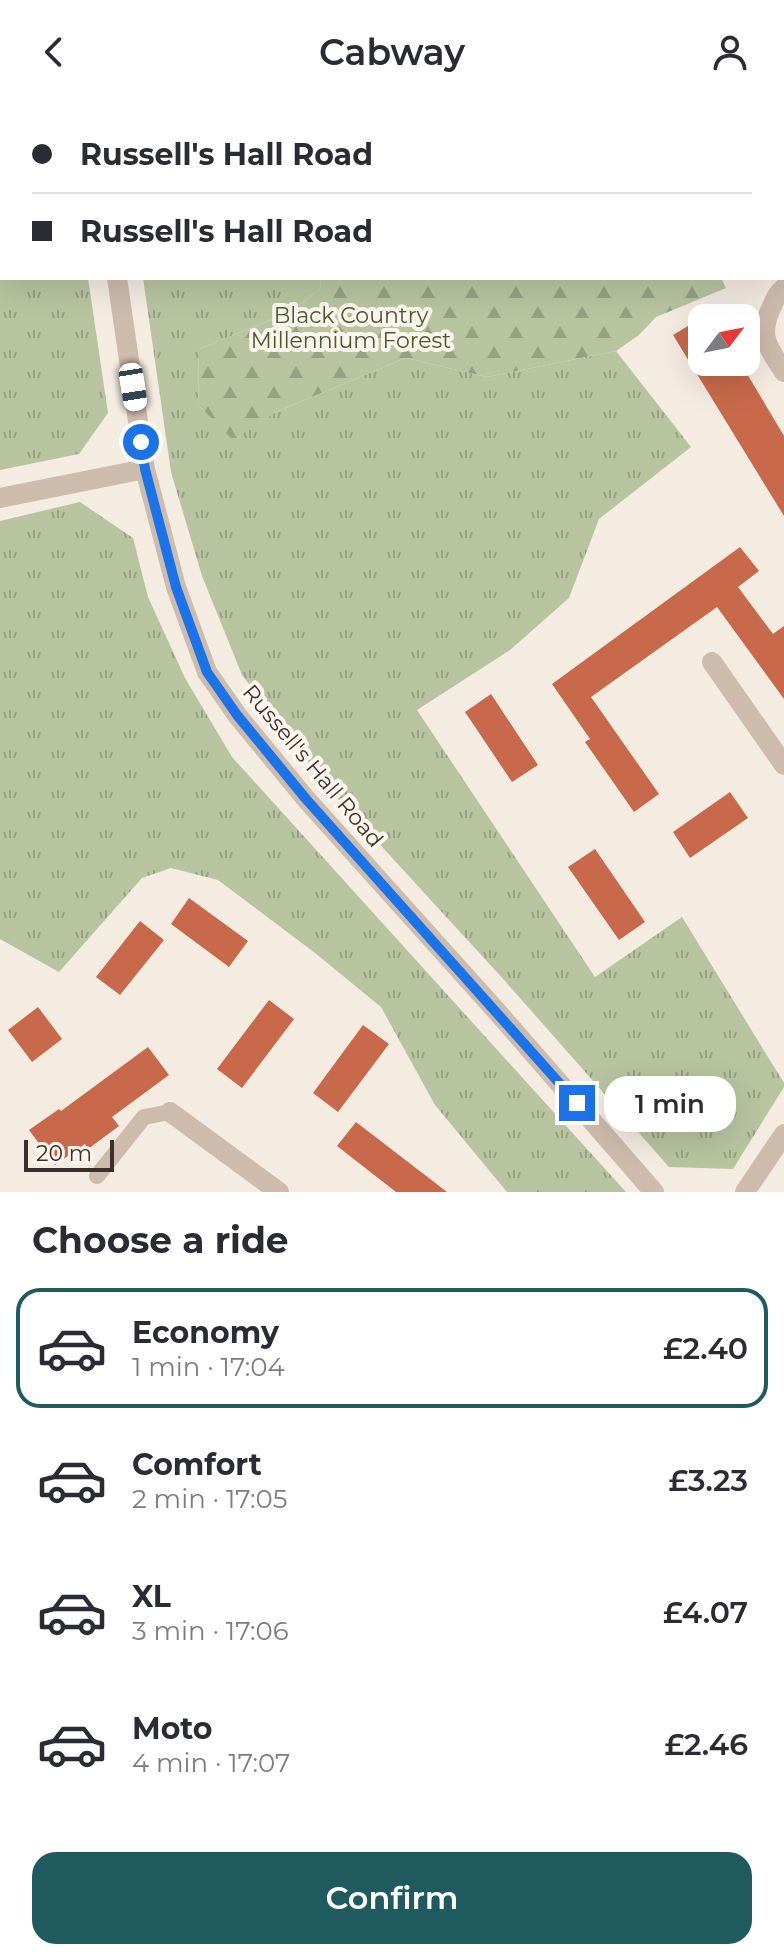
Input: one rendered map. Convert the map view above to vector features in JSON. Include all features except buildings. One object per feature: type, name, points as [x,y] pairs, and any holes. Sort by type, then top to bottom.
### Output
[{"type":"street","name":"Russell's Hall Road","points":[[117,280],[145,469],[176,587],[207,672],[237,715],[315,810],[654,1192]]},
{"type":"street","points":[[782,289],[766,319],[764,339],[784,372]]},
{"type":"street","points":[[0,498],[145,469]]},
{"type":"street","points":[[712,662],[784,765]]},
{"type":"street","points":[[170,1112],[279,1192]]},
{"type":"street","points":[[745,1192],[784,1134]]},
{"type":"lane","points":[[97,1176],[144,1117],[170,1112]]},
{"type":"green space","points":[[0,280],[88,280],[108,413],[79,454],[0,470]]},
{"type":"green space","points":[[143,280],[321,280],[320,289],[288,313],[199,349],[198,405],[233,440],[276,412],[406,358],[487,377],[616,351],[691,447],[599,519],[569,598],[510,650],[417,710],[595,977],[682,917],[784,1083],[733,1169],[669,1167],[505,981],[329,789],[242,675],[202,576],[171,472]]},
{"type":"green space","name":"Black Country Millennium Forest","points":[[321,280],[722,280],[726,288],[656,317],[639,335],[616,351],[487,377],[406,358],[276,412],[233,441],[198,405],[199,349],[288,313],[320,289]]},
{"type":"green space","points":[[80,502],[133,538],[148,597],[185,678],[232,757],[626,1192],[507,1192],[435,1105],[381,1007],[218,880],[171,868],[142,878],[59,972],[0,939],[0,521]]},
{"type":"route","points":[[141,442],[145,469],[176,587],[207,672],[237,715],[306,799],[577,1103]]}]
